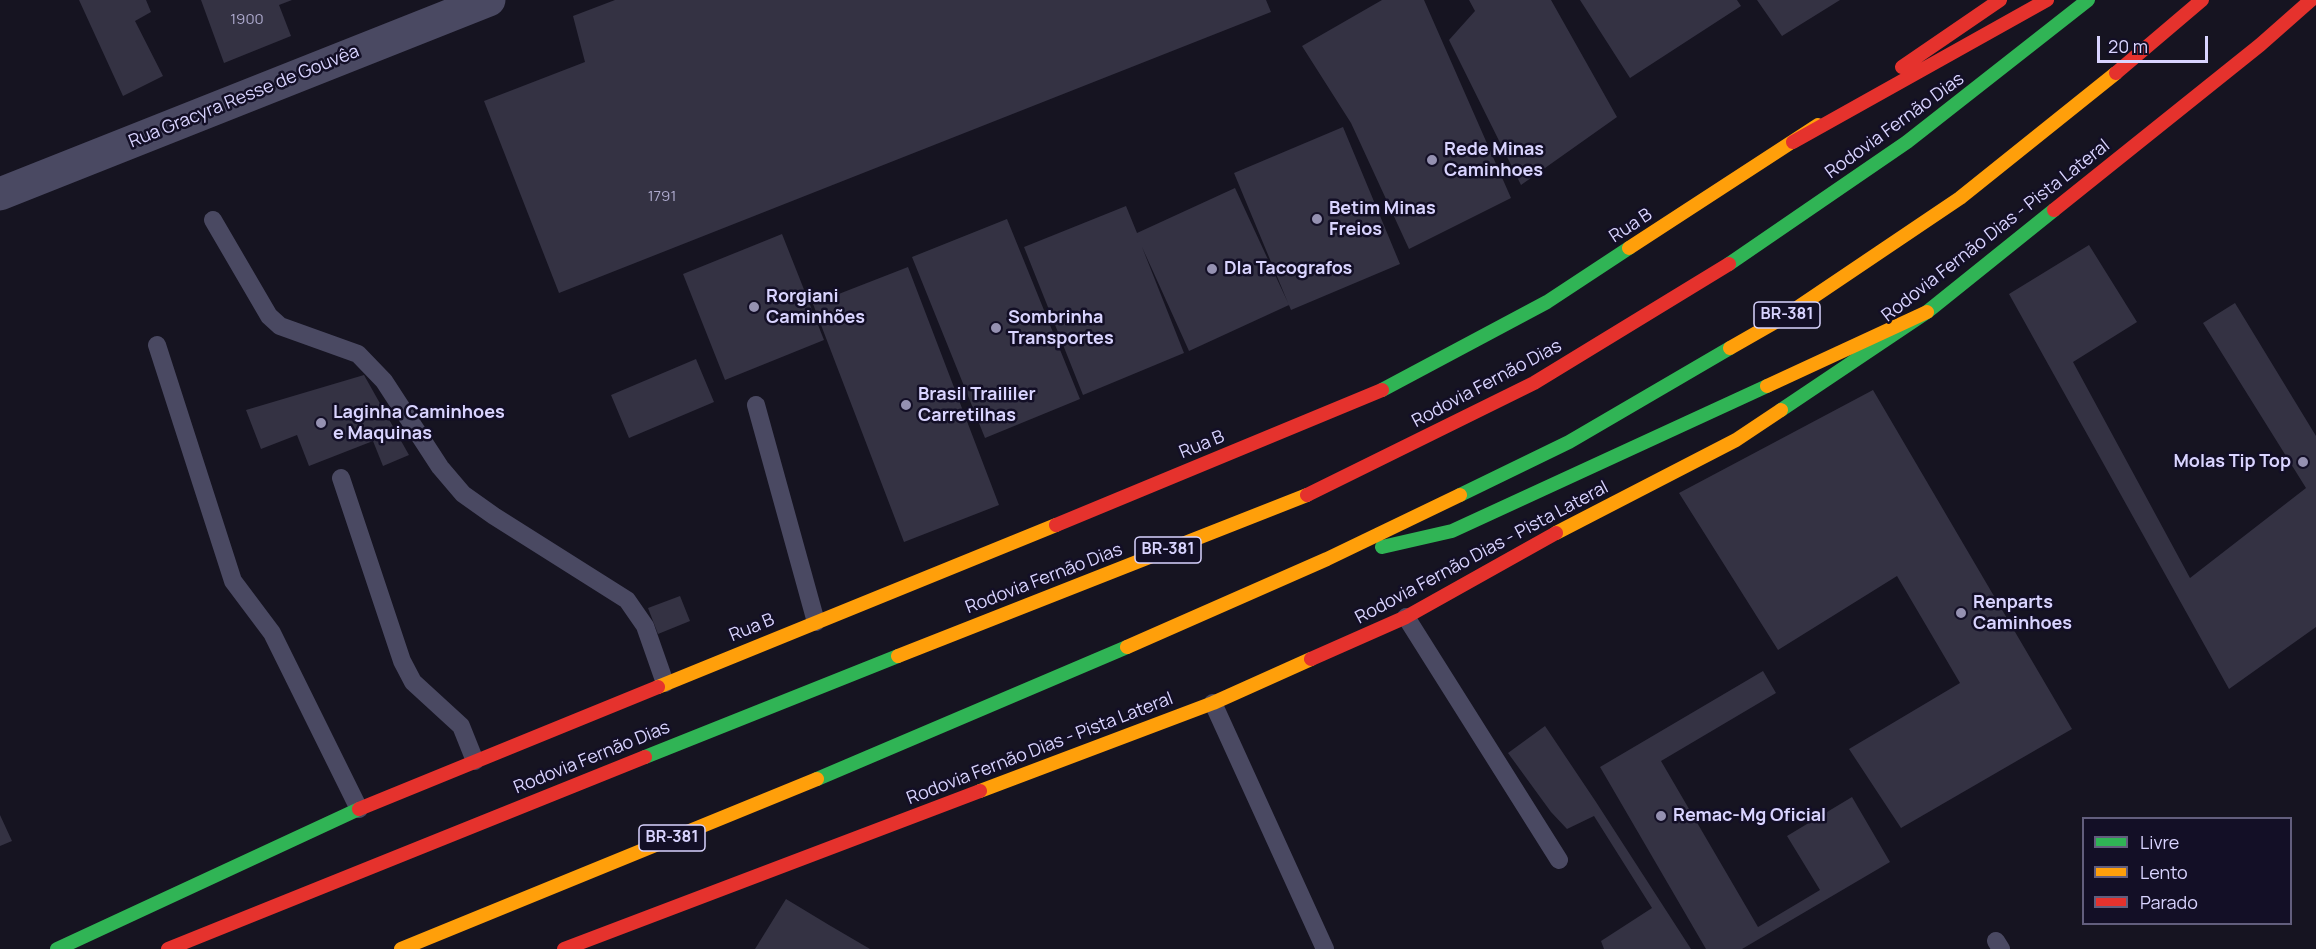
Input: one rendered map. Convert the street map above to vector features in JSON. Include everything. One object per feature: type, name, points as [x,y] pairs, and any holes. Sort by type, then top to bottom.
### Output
[{"type":"main road","name":"Rua B","points":[[57,949],[359,808],[1367,398],[1547,302],[1793,142],[2000,0]]},
{"type":"main road","points":[[1793,142],[2047,0]]},
{"type":"main road","name":"Rodovia Fernão Dias","points":[[168,949],[817,687],[1300,499],[1534,383],[1750,251],[1907,142],[2088,0]]},
{"type":"main road","name":"BR-381","points":[[401,949],[944,727],[1327,560],[1569,442],[1779,320],[1959,198],[2142,52],[2202,0]]},
{"type":"main road","name":"Rodovia Fernão Dias - Pista Lateral","points":[[564,949],[1212,703],[1406,617],[1547,538],[1736,440],[1926,312],[2260,45],[2311,0]]},
{"type":"main road","name":"BR-381","points":[[1327,560],[1452,531],[1926,312]]},
{"type":"street","name":"Rua Gracyra Resse de Gouvêa","points":[[0,194],[489,0]]},
{"type":"lane","points":[[213,220],[269,316],[280,326],[358,354],[384,381],[440,467],[463,494],[627,600],[645,626],[665,683]]},
{"type":"lane","points":[[157,345],[233,581],[272,633],[359,808]]},
{"type":"lane","points":[[756,405],[816,622]]},
{"type":"lane","points":[[341,478],[402,661],[413,682],[461,726],[475,761]]},
{"type":"lane","points":[[1406,617],[1559,860]]},
{"type":"lane","points":[[1212,703],[1325,949]]},
{"type":"building","points":[[79,0],[146,0],[151,12],[135,21],[163,76],[123,96]]},
{"type":"building","points":[[201,0],[292,0],[279,5],[291,36],[224,63]]},
{"type":"building","points":[[615,0],[1266,0],[1271,12],[559,293],[484,101],[585,62],[573,16]]},
{"type":"building","name":"Rede Minas Caminhoes","points":[[1382,0],[1424,0],[1511,198],[1409,249],[1351,123],[1302,46]]},
{"type":"building","points":[[1469,0],[1551,0],[1617,117],[1521,185],[1449,40],[1475,11]]},
{"type":"building","points":[[1580,0],[1737,0],[1741,6],[1630,78]]},
{"type":"building","points":[[1757,0],[1840,0],[1782,36]]},
{"type":"building","name":"Betim Minas Freios","points":[[1343,127],[1400,264],[1291,310],[1234,173]]},
{"type":"building","points":[[1235,188],[1289,305],[1189,351],[1142,247],[1184,353],[1083,395],[1024,247],[1126,206],[1137,233]]},
{"type":"building","name":"Sombrinha Transportes","points":[[1007,219],[1080,399],[985,438],[912,257]]},
{"type":"building","name":"Rorgiani Caminhões","points":[[782,234],[824,340],[725,380],[683,274]]},
{"type":"building","name":"Molas Tip Top","points":[[2089,245],[2137,322],[2073,362],[2190,578],[2306,488],[2203,323],[2235,303],[2316,436],[2316,627],[2229,689],[2009,294]]},
{"type":"building","name":"Brasil Traililer Carretilhas","points":[[908,267],[999,505],[904,542],[813,304]]},
{"type":"building","points":[[696,359],[714,402],[629,438],[611,395]]},
{"type":"building","name":"Laginha Caminhoes e Maquinas","points":[[364,375],[409,455],[383,466],[373,441],[309,466],[297,435],[261,449],[246,410]]},
{"type":"building","name":"Renparts Caminhoes","points":[[1873,390],[2072,729],[1901,828],[1849,749],[1960,683],[1897,576],[1778,650],[1679,493]]},
{"type":"building","points":[[680,596],[690,621],[658,634],[648,608]]},
{"type":"building","name":"Remac-Mg Oficial","points":[[1763,671],[1776,693],[1661,761],[1758,927],[1820,890],[1787,836],[1852,797],[1890,862],[1742,949],[1706,949],[1600,767]]},
{"type":"building","points":[[1545,726],[1691,949],[1604,949],[1601,941],[1652,908],[1594,816],[1567,829],[1551,812],[1508,753]]},
{"type":"building","points":[[0,815],[12,841],[0,846]]},
{"type":"building","points":[[786,899],[829,925],[870,949],[755,949]]},
{"type":"traffic: fast","points":[[1729,264],[1907,142],[2088,0]]},
{"type":"traffic: fast","points":[[1781,410],[1927,312],[2054,210]]},
{"type":"traffic: fast","points":[[1382,390],[1547,302],[1629,248]]},
{"type":"traffic: fast","points":[[1460,495],[1569,442],[1730,348]]},
{"type":"traffic: fast","points":[[1382,547],[1452,531],[1767,386]]},
{"type":"traffic: fast","points":[[817,779],[1127,647]]},
{"type":"traffic: fast","points":[[645,757],[898,656]]},
{"type":"traffic: fast","points":[[57,949],[359,809]]},
{"type":"traffic: slow","points":[[1730,348],[1779,320],[1960,198],[2116,73]]},
{"type":"traffic: slow","points":[[1629,248],[1818,125]]},
{"type":"traffic: slow","points":[[1767,386],[1927,312]]},
{"type":"traffic: slow","points":[[1556,533],[1736,440],[1781,410]]},
{"type":"traffic: slow","points":[[898,656],[1307,495]]},
{"type":"traffic: slow","points":[[1127,647],[1327,559],[1460,495]]},
{"type":"traffic: slow","points":[[658,687],[1056,525]]},
{"type":"traffic: slow","points":[[980,791],[1213,703],[1311,659]]},
{"type":"traffic: slow","points":[[401,949],[817,779]]},
{"type":"traffic: jam","points":[[1902,67],[2000,0]]},
{"type":"traffic: jam","points":[[1793,142],[2047,0]]},
{"type":"traffic: jam","points":[[2116,73],[2202,0]]},
{"type":"traffic: jam","points":[[2054,210],[2260,45],[2311,0]]},
{"type":"traffic: jam","points":[[1307,495],[1534,383],[1729,264]]},
{"type":"traffic: jam","points":[[1056,525],[1382,390]]},
{"type":"traffic: jam","points":[[1311,659],[1406,617],[1556,533]]},
{"type":"traffic: jam","points":[[359,809],[658,687]]},
{"type":"traffic: jam","points":[[168,949],[645,757]]},
{"type":"traffic: jam","points":[[564,949],[980,791]]},
{"type":"place","name":"Rede Minas Caminhoes","points":[[1432,160]]},
{"type":"place","name":"Betim Minas Freios","points":[[1317,219]]},
{"type":"place","name":"Dla Tacografos","points":[[1212,269]]},
{"type":"place","name":"Rorgiani Caminhões","points":[[754,307]]},
{"type":"place","name":"Sombrinha Transportes","points":[[996,328]]},
{"type":"place","name":"Brasil Traililer Carretilhas","points":[[906,405]]},
{"type":"place","name":"Laginha Caminhoes e Maquinas","points":[[321,423]]},
{"type":"place","name":"Molas Tip Top","points":[[2303,462]]},
{"type":"place","name":"Renparts Caminhoes","points":[[1961,613]]},
{"type":"place","name":"Remac-Mg Oficial","points":[[1661,816]]}]
